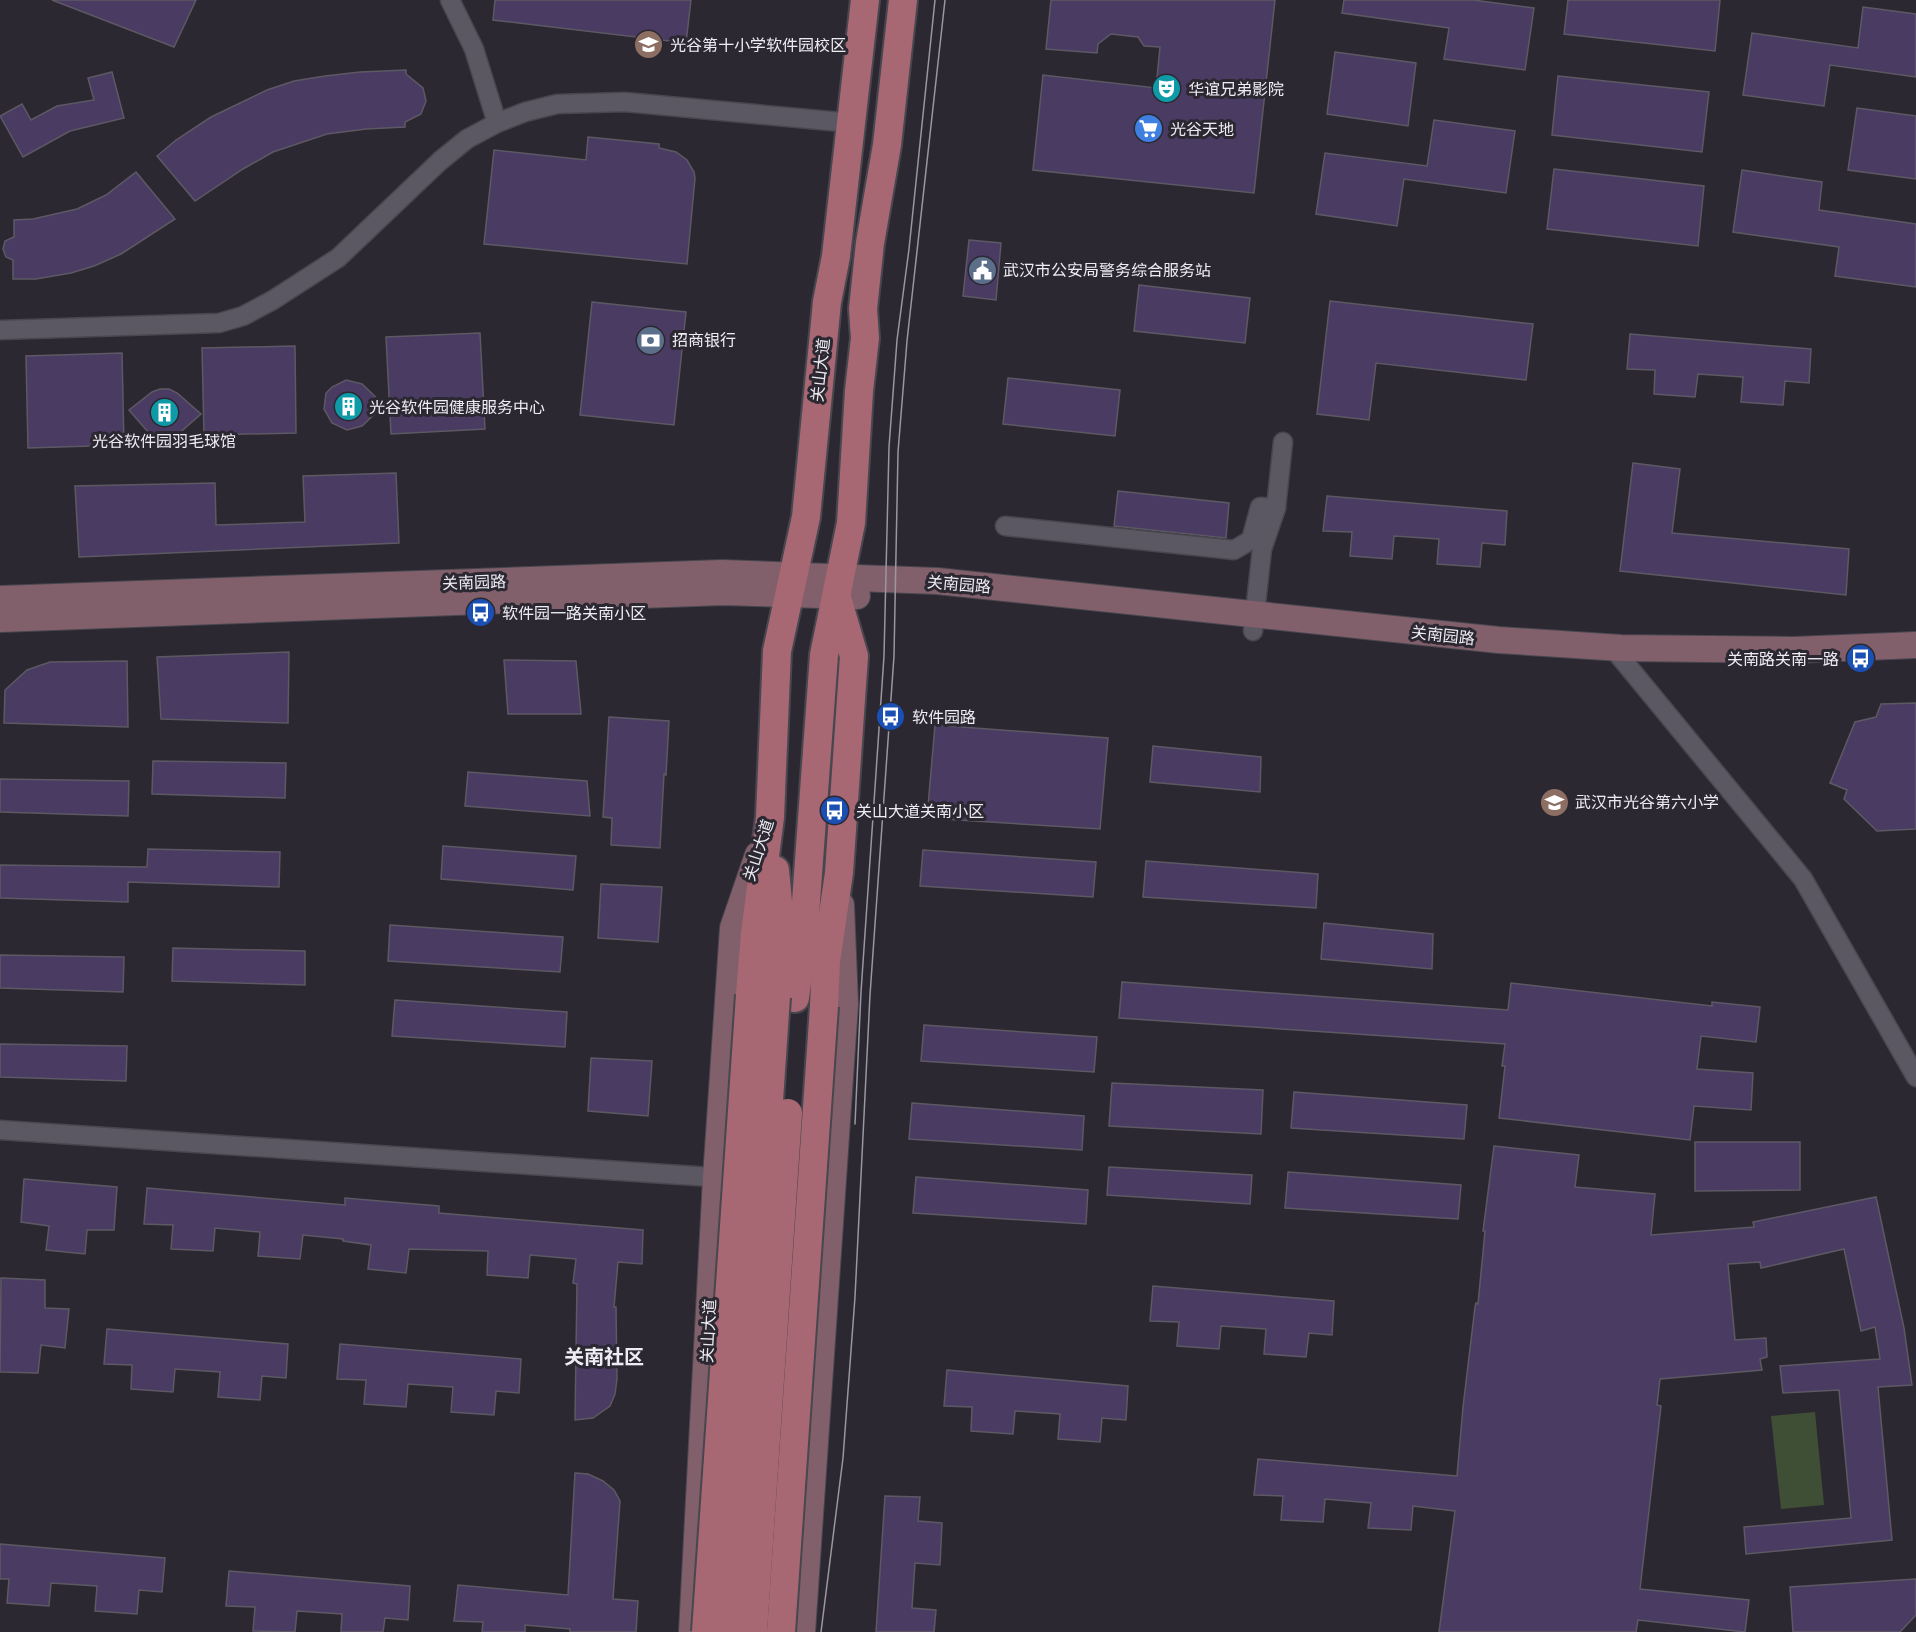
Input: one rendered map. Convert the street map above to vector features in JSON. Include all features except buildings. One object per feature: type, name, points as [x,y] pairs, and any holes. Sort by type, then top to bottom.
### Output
[{"type":"main road","name":"关山大道","points":[[692,1632],[716,1178],[733,928],[770,817],[777,651],[806,517],[827,302],[836,256],[866,0]]},
{"type":"main road","points":[[733,1632],[774,996],[804,929],[824,655],[851,524],[859,391],[865,338],[863,309],[865,287],[887,145],[903,0]]},
{"type":"main road","name":"关南园路","points":[[0,599],[722,573],[791,585]]},
{"type":"main road","name":"关南园路","points":[[0,618],[723,592],[791,585],[838,586],[937,598],[1254,623],[1497,656],[1579,661],[1616,653],[1794,651],[1916,645]]},
{"type":"main road","points":[[781,1632],[826,961],[839,873],[854,656],[838,586]]},
{"type":"main road","name":"关南园路","points":[[1616,653],[1794,662],[1916,656]]},
{"type":"main road","points":[[706,1632],[781,933],[770,817]]},
{"type":"main road","points":[[801,1632],[845,1004],[845,962],[839,873]]},
{"type":"main road","points":[[753,1632],[774,996]]},
{"type":"street","points":[[450,0],[474,49],[497,123]]},
{"type":"street","points":[[0,330],[219,323],[243,316],[273,300],[338,258],[440,161],[467,139],[497,123],[525,112],[556,104],[625,102],[852,123]]},
{"type":"street","points":[[1254,623],[1262,549],[1276,508],[1283,442]]},
{"type":"street","points":[[1005,526],[1234,550],[1251,540],[1260,507],[1276,508]]},
{"type":"street","points":[[1616,653],[1803,879],[1916,1077]]},
{"type":"street","points":[[0,1130],[716,1178],[833,1182]]},
{"type":"green space","points":[[1815,1412],[1824,1505],[1781,1509],[1771,1416]]},
{"type":"tram line","points":[[855,1124],[861,992],[884,656],[889,447],[897,340],[909,249],[935,0]]},
{"type":"tram line","points":[[821,1632],[843,1458],[855,1297],[870,995],[894,656],[898,452],[907,341],[945,0]]},
{"type":"place","name":"光谷第十小学软件园校区","points":[[649,45]]},
{"type":"place","name":"华谊兄弟影院","points":[[1167,89]]},
{"type":"place","name":"光谷天地","points":[[1149,129]]},
{"type":"place","name":"武汉市公安局警务综合服务站","points":[[982,270]]},
{"type":"place","name":"招商银行","points":[[651,340]]},
{"type":"place","name":"光谷软件园健康服务中心","points":[[348,407]]},
{"type":"place","name":"光谷软件园羽毛球馆","points":[[164,413]]},
{"type":"place","name":"软件园一路关南小区","points":[[481,613]]},
{"type":"place","name":"关南路关南一路","points":[[1860,659]]},
{"type":"place","name":"软件园路","points":[[891,717]]},
{"type":"place","name":"武汉市光谷第六小学","points":[[1554,802]]},
{"type":"place","name":"关山大道关南小区","points":[[835,811]]},
{"type":"district","name":"关南社区","points":[[604,1357]]}]
